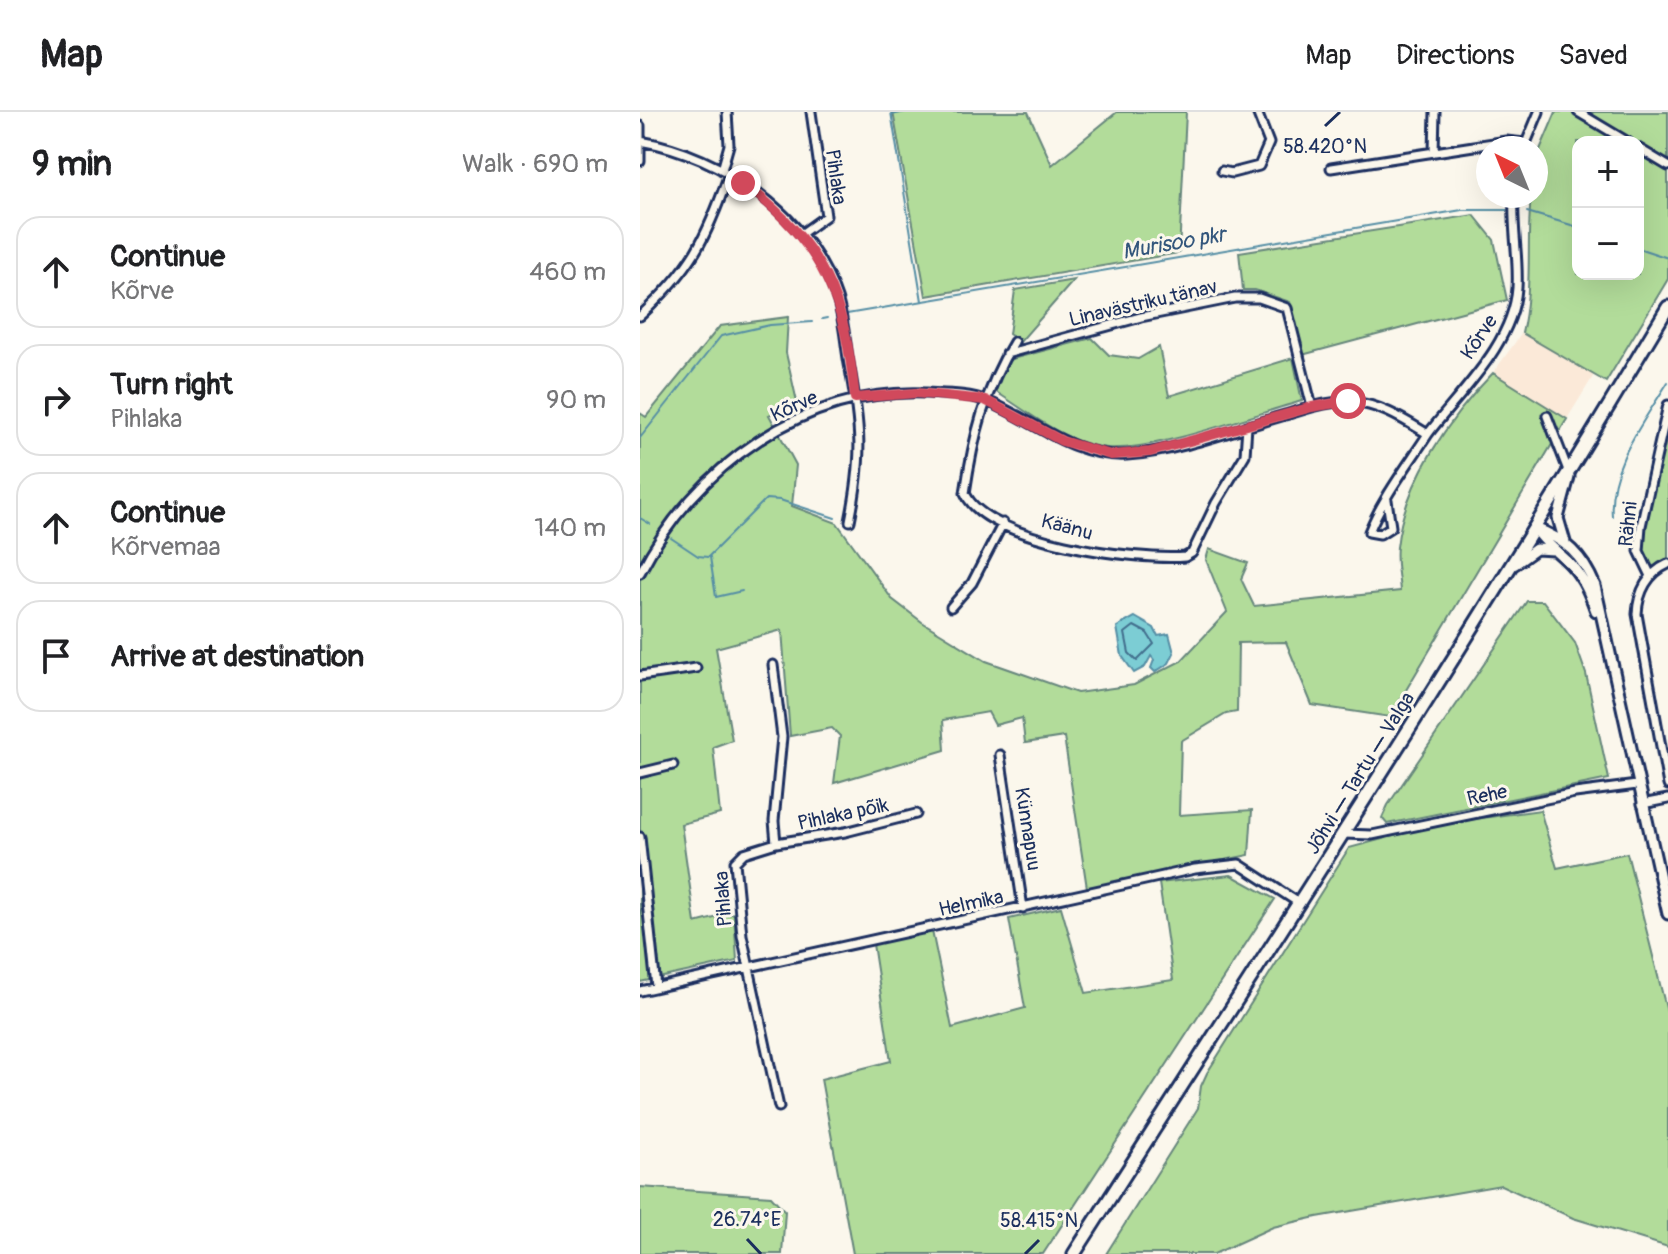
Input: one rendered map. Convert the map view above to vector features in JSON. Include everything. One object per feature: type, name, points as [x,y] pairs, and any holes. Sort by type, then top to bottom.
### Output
[{"type":"highway","name":"Jõhvi — Tartu — Valga","points":[[1074,1254],[1344,834],[1572,468],[1668,307]]},
{"type":"main road","points":[[1572,468],[1558,518],[1565,542],[1590,572],[1668,914]]},
{"type":"main road","points":[[1535,528],[1565,542]]},
{"type":"main road","points":[[1535,528],[1585,582],[1602,625]]},
{"type":"main road","points":[[1509,569],[1536,549],[1554,550]]},
{"type":"street","points":[[640,316],[695,257],[718,210],[729,145],[727,112]]},
{"type":"street","name":"Pihlaka","points":[[801,234],[826,216],[811,112]]},
{"type":"street","points":[[1222,171],[1232,173],[1259,166],[1269,143],[1257,112]]},
{"type":"street","points":[[1434,151],[1435,112]]},
{"type":"street","points":[[1528,136],[1539,112]]},
{"type":"street","points":[[1578,112],[1618,136]]},
{"type":"street","points":[[640,126],[640,161]]},
{"type":"street","points":[[641,141],[697,157],[726,172],[766,201],[801,234],[837,299],[862,452],[850,521]]},
{"type":"street","points":[[1331,168],[1476,145]]},
{"type":"street","points":[[1644,152],[1668,166]]},
{"type":"street","name":"Kõrve","points":[[1387,500],[1391,527],[1380,534],[1369,532],[1387,500],[1428,434],[1505,334],[1514,311],[1517,285],[1512,235],[1513,208]]},
{"type":"street","name":"Linavästriku tänav","points":[[1006,354],[1141,317],[1235,298],[1259,298],[1287,308],[1312,407]]},
{"type":"street","name":"Käänu","points":[[1014,342],[985,400],[970,453],[965,493],[979,510],[1003,523],[1073,547],[1109,554],[1162,559],[1185,557],[1192,553],[1245,455],[1247,426]]},
{"type":"street","name":"Kõrve","points":[[640,573],[686,503],[735,456],[795,421],[855,398],[916,393],[985,400],[1062,441],[1111,455],[1150,452],[1312,407],[1348,401],[1388,410],[1428,434]]},
{"type":"street","name":"Rähni","points":[[1651,576],[1639,551],[1641,526],[1668,405]]},
{"type":"street","points":[[1547,416],[1572,468]]},
{"type":"street","points":[[951,607],[972,583],[1003,523]]},
{"type":"street","points":[[1668,564],[1651,576],[1641,591],[1637,614],[1668,785]]},
{"type":"street","points":[[773,665],[782,737],[774,821],[776,843]]},
{"type":"street","points":[[640,676],[696,668]]},
{"type":"street","name":"Künnapuu","points":[[1000,755],[1023,908]]},
{"type":"street","points":[[640,773],[673,765]]},
{"type":"street","name":"Rehe","points":[[1344,834],[1372,835],[1575,793],[1637,785]]},
{"type":"street","points":[[1642,804],[1668,799]]},
{"type":"street","name":"Pihlaka põik","points":[[776,843],[845,832],[916,814]]},
{"type":"street","points":[[640,837],[656,987]]},
{"type":"street","name":"Pihlaka","points":[[776,843],[744,853],[735,862],[742,935],[779,1107]]},
{"type":"street","name":"Helmika","points":[[640,991],[1195,869],[1239,864],[1299,903]]},
{"type":"shaded area","points":[[1522,333],[1594,375],[1567,419],[1493,373]]},
{"type":"green space","points":[[893,112],[1028,112],[1052,165],[1117,112],[1186,112],[1179,253],[926,296]]},
{"type":"green space","points":[[1556,112],[1668,112],[1668,279],[1606,382],[1522,333],[1527,299],[1530,208],[1548,208],[1546,136]]},
{"type":"green space","points":[[1474,215],[1494,240],[1507,300],[1302,355],[1290,302],[1255,290],[1243,290],[1239,252]]},
{"type":"green space","points":[[1074,280],[1020,342],[1009,334],[1015,290]]},
{"type":"green space","points":[[788,317],[786,353],[797,402],[769,415],[796,465],[792,506],[837,523],[892,599],[922,622],[986,661],[1077,693],[1134,685],[1181,661],[1227,612],[1206,560],[1209,549],[1248,563],[1241,579],[1254,606],[1400,591],[1397,547],[1409,499],[1445,431],[1493,373],[1567,419],[1390,717],[1312,705],[1286,642],[1238,643],[1237,712],[1226,714],[1181,741],[1179,815],[1252,810],[1249,855],[1087,888],[1064,737],[1025,743],[1022,718],[995,725],[988,712],[943,720],[945,750],[834,783],[840,736],[832,728],[790,736],[782,630],[716,648],[732,740],[713,747],[720,814],[681,824],[695,923],[734,913],[737,961],[640,982],[640,413],[646,417],[720,326]]},
{"type":"green space","points":[[1092,338],[1109,355],[1138,359],[1159,347],[1169,396],[1293,358],[1302,401],[1176,438],[1126,448],[1107,448],[1062,433],[993,390],[1008,360]]},
{"type":"green space","points":[[1668,405],[1668,564],[1651,576],[1641,561],[1641,526]]},
{"type":"green space","points":[[1527,601],[1543,601],[1575,643],[1586,674],[1609,779],[1387,824],[1382,818],[1388,805]]},
{"type":"green space","points":[[1540,810],[1557,868],[1627,853],[1668,1016],[1668,1247],[1573,1218],[1501,1185],[1273,1227],[1214,1254],[1106,1254],[1198,1108],[1201,1086],[1207,1073],[1349,848],[1438,824]]},
{"type":"green space","points":[[1231,875],[1275,899],[1043,1254],[853,1254],[821,1079],[891,1061],[873,944],[932,931],[952,1028],[1025,1008],[1009,919],[1061,907],[1086,993],[1173,980],[1159,883]]},
{"type":"green space","points":[[640,1187],[771,1196],[785,1211],[782,1254],[640,1254]]},
{"type":"water","points":[[1135,617],[1154,628],[1158,636],[1169,634],[1174,653],[1169,663],[1155,672],[1151,668],[1154,660],[1151,656],[1145,667],[1134,673],[1122,656],[1117,627]]},
{"type":"waterway","points":[[891,112],[922,301]]},
{"type":"waterway","points":[[892,115],[905,112]]},
{"type":"waterway","name":"Murisoo pkr","points":[[847,314],[1462,210],[1507,210]]},
{"type":"waterway","name":"Murisoo pkr","points":[[1527,212],[1572,225]]},
{"type":"waterway","name":"Murisoo pkr","points":[[1644,250],[1668,258]]},
{"type":"waterway","name":"Murisoo pkr","points":[[822,319],[827,318]]},
{"type":"waterway","name":"Murisoo pkr","points":[[640,438],[721,336],[770,325],[812,322]]},
{"type":"waterway","points":[[1612,516],[1612,498],[1621,462],[1668,382]]},
{"type":"waterway","points":[[671,538],[698,556],[708,557],[766,499],[780,500],[835,518]]},
{"type":"waterway","points":[[640,518],[650,524]]},
{"type":"waterway","points":[[710,557],[716,597],[742,591]]},
{"type":"route","points":[[743,183],[801,234],[825,272],[843,320],[855,398],[916,393],[985,400],[1062,441],[1111,455],[1150,452],[1312,407],[1348,401]]}]
